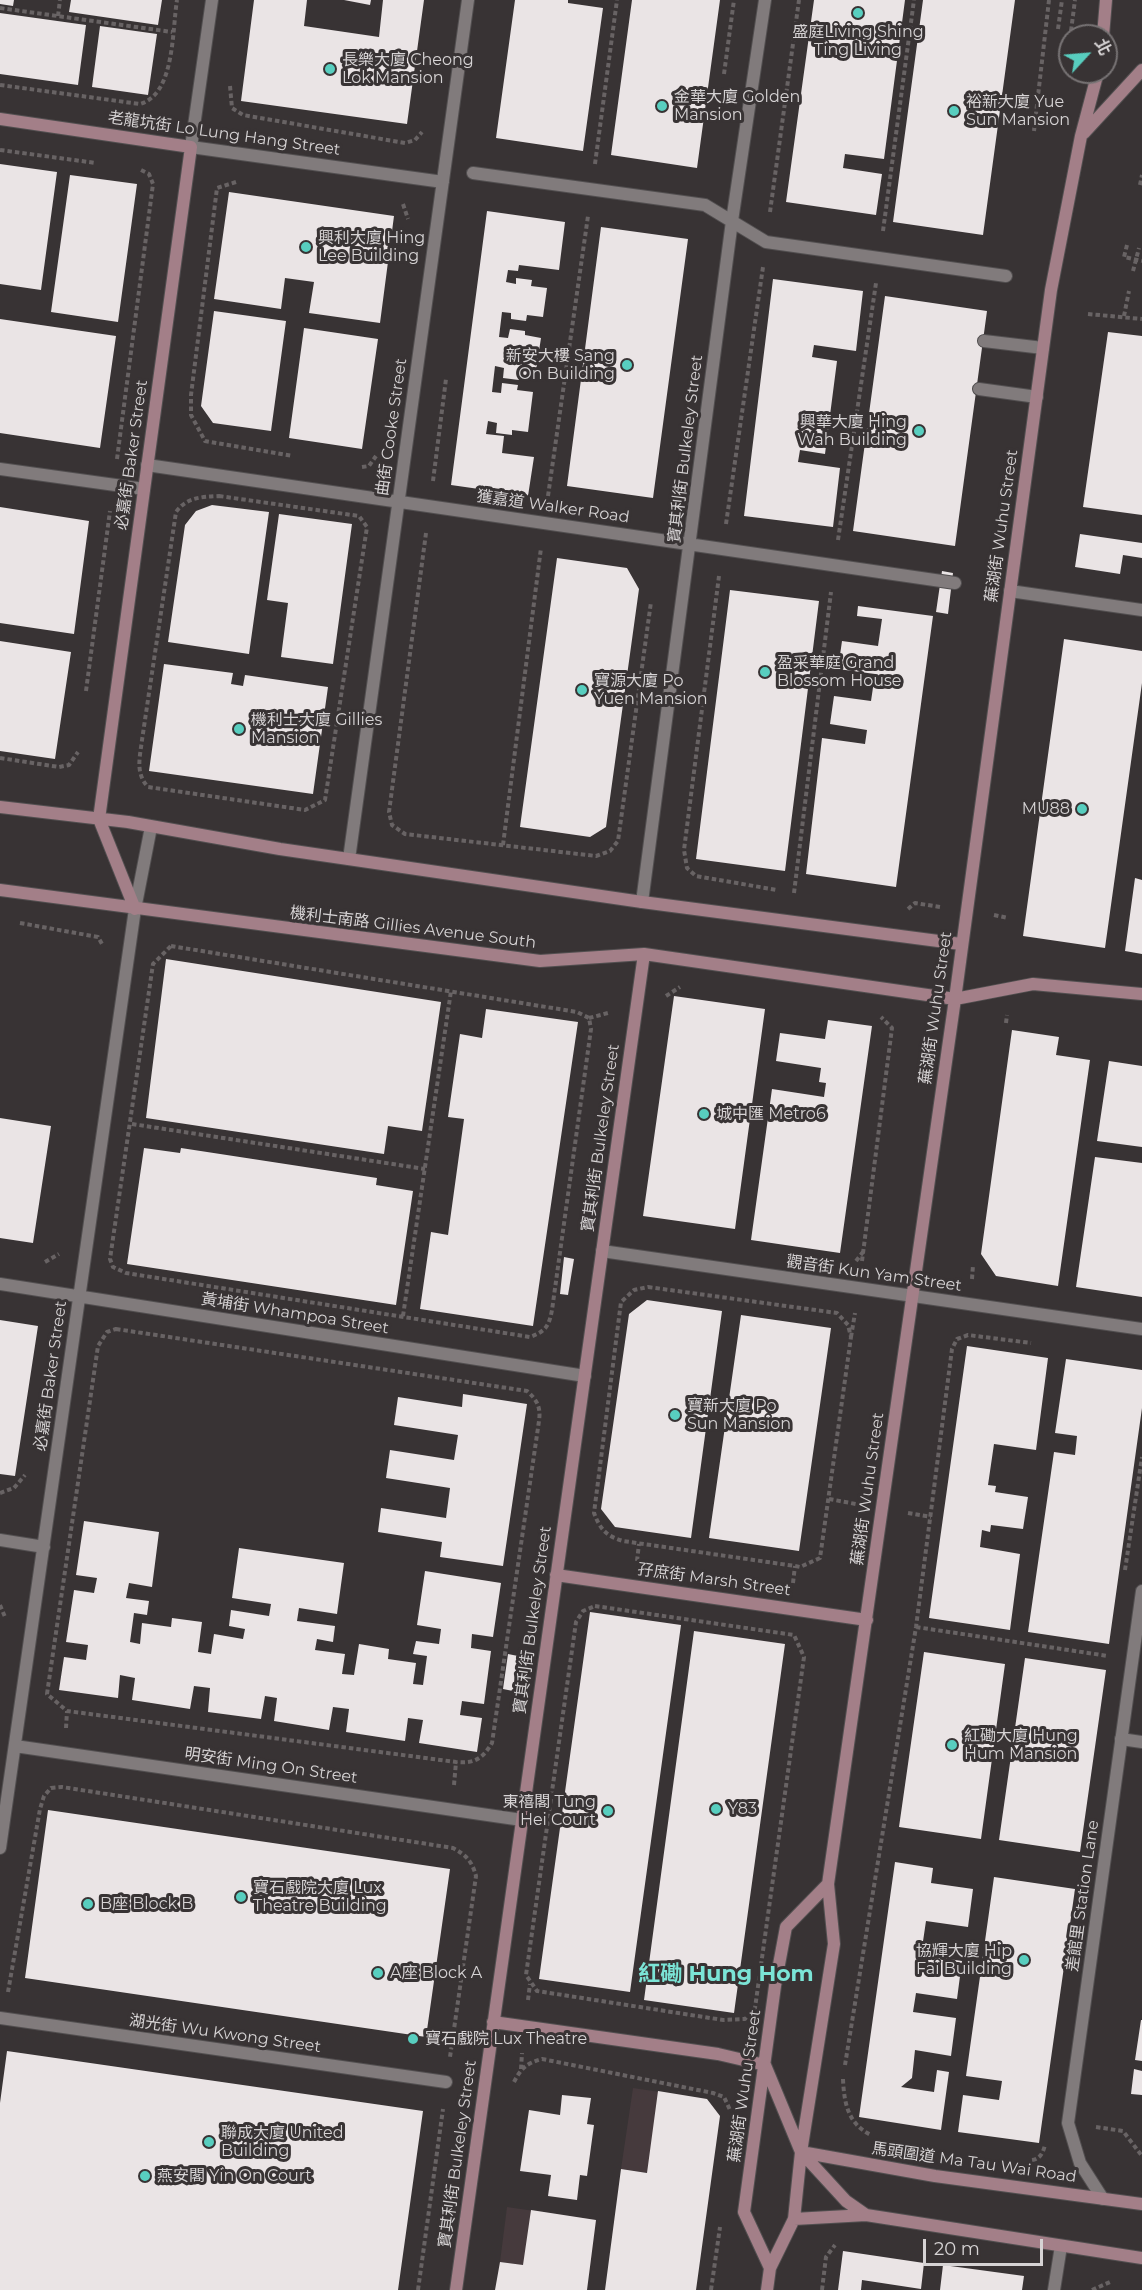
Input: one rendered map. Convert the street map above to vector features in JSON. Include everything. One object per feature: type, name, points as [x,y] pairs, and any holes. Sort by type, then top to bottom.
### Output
[{"type":"main road","points":[[1104,24],[1106,0]]},
{"type":"main road","points":[[1081,136],[1142,70]]},
{"type":"main road","name":"蕪湖街 Wuhu Street","points":[[767,2290],[770,2268],[794,2218],[801,2152],[834,1944],[828,1884],[955,999],[1051,290],[1081,136],[1095,84]]},
{"type":"main road","name":"老龍坑街 Lo Lung Hang Street","points":[[0,119],[191,147]]},
{"type":"main road","name":"必嘉街 Baker Street","points":[[135,909],[99,819],[191,147]]},
{"type":"main road","points":[[0,807],[99,819],[642,902],[961,944]]},
{"type":"main road","name":"機利士南路 Gillies Avenue South","points":[[0,890],[540,961],[644,954],[955,999],[1033,984],[1142,994]]},
{"type":"main road","name":"寶其利街 Bulkeley Street","points":[[456,2290],[644,954]]},
{"type":"main road","name":"孖庶街 Marsh Street","points":[[556,1575],[867,1620]]},
{"type":"main road","name":"蕪湖街 Wuhu Street","points":[[770,2268],[744,2212],[765,2065],[786,1927],[828,1884]]},
{"type":"main road","points":[[493,2022],[718,2054],[765,2065],[801,2152],[846,2201],[866,2215]]},
{"type":"main road","name":"馬頭圍道 Ma Tau Wai Road","points":[[801,2152],[935,2176],[1142,2204]]},
{"type":"main road","points":[[794,2218],[866,2215],[1142,2258]]},
{"type":"street","name":"必嘉街 Baker Street","points":[[191,147],[212,0]]},
{"type":"street","name":"曲街 Cooke Street","points":[[349,859],[468,0]]},
{"type":"street","name":"寶其利街 Bulkeley Street","points":[[642,902],[732,221],[765,0]]},
{"type":"street","name":"老龍坑街 Lo Lung Hang Street","points":[[191,147],[443,182]]},
{"type":"street","points":[[473,173],[705,205],[766,242],[1006,276]]},
{"type":"street","points":[[984,341],[1043,348]]},
{"type":"street","points":[[979,389],[1036,397]]},
{"type":"street","name":"獲嘉道 Walker Road","points":[[147,465],[955,583]]},
{"type":"street","points":[[0,469],[144,489]]},
{"type":"street","points":[[1010,591],[1142,610]]},
{"type":"street","name":"必嘉街 Baker Street","points":[[0,1848],[135,909],[151,827]]},
{"type":"street","name":"觀音街 Kun Yam Street","points":[[602,1251],[1142,1329]]},
{"type":"street","name":"黃埔街 Whampoa Street","points":[[0,1284],[585,1376]]},
{"type":"street","points":[[0,1540],[44,1547]]},
{"type":"street","name":"差館里 Station Lane","points":[[1103,2199],[1080,2163],[1068,2123],[1142,1591]]},
{"type":"street","points":[[1121,1739],[1142,1742]]},
{"type":"street","name":"明安街 Ming On Street","points":[[15,1746],[522,1820]]},
{"type":"street","name":"湖光街 Wu Kwong Street","points":[[2,2018],[446,2082]]},
{"type":"street","points":[[1054,2290],[1061,2246]]},
{"type":"path","points":[[58,16],[60,0]]},
{"type":"path","points":[[0,85],[140,104],[150,101],[167,77],[177,0]]},
{"type":"path","points":[[503,845],[617,0]]},
{"type":"path","points":[[800,0],[723,549],[684,850],[687,868],[696,876],[805,895]]},
{"type":"path","points":[[794,893],[834,565],[914,0]]},
{"type":"path","points":[[1034,132],[1049,0]]},
{"type":"path","points":[[1059,24],[1062,0]]},
{"type":"path","points":[[1072,24],[1076,0]]},
{"type":"path","points":[[0,8],[172,32]]},
{"type":"path","points":[[231,80],[229,91],[232,108],[243,115],[405,143],[415,140],[422,131],[423,120]]},
{"type":"path","points":[[0,150],[101,164]]},
{"type":"path","points":[[86,694],[153,184],[148,174],[135,169]]},
{"type":"path","points":[[1140,185],[1142,175]]},
{"type":"path","points":[[247,184],[235,182],[218,188],[191,395],[191,415],[206,441],[299,457]]},
{"type":"path","points":[[401,201],[408,219],[406,231]]},
{"type":"path","points":[[1127,245],[1124,257],[1142,261]]},
{"type":"path","points":[[1133,271],[1138,248]]},
{"type":"path","points":[[1124,316],[1129,291]]},
{"type":"path","points":[[1088,314],[1142,319]]},
{"type":"path","points":[[358,467],[369,466],[376,458],[377,447]]},
{"type":"path","points":[[219,496],[359,516],[367,527],[325,800],[305,810],[148,787],[141,779],[140,757],[176,512],[183,502],[199,497],[219,496]]},
{"type":"path","points":[[429,506],[389,812],[392,825],[405,834],[597,856],[610,851],[618,841],[652,598]]},
{"type":"path","points":[[0,758],[59,767],[69,765],[78,754],[79,744]]},
{"type":"path","points":[[899,910],[906,910],[915,903]]},
{"type":"path","points":[[12,922],[98,936],[103,948]]},
{"type":"path","points":[[171,946],[451,991],[577,1012],[589,1018],[591,1029],[552,1310],[549,1324],[543,1332],[530,1337],[126,1273],[114,1267],[110,1259],[153,964],[171,946]]},
{"type":"path","points":[[664,998],[683,986]]},
{"type":"path","points":[[403,1316],[451,991]]},
{"type":"path","points":[[854,1263],[863,1252],[892,1028],[877,1015]]},
{"type":"path","points":[[130,1124],[425,1168]]},
{"type":"path","points":[[41,1261],[48,1262],[60,1253]]},
{"type":"path","points":[[648,1287],[837,1313],[848,1325],[851,1337],[820,1558],[800,1567],[623,1541],[610,1537],[599,1527],[594,1513],[621,1302],[634,1290],[648,1287]]},
{"type":"path","points":[[116,1329],[527,1391],[535,1398],[541,1410],[492,1743],[484,1757],[470,1763],[456,1762],[67,1711],[47,1694],[98,1346],[107,1332],[116,1329]]},
{"type":"path","points":[[877,2138],[858,2129],[846,2108],[843,2080],[916,1628],[952,1350],[957,1339],[968,1335],[1040,1344]]},
{"type":"path","points":[[1124,1575],[1142,1457]]},
{"type":"path","points":[[0,1493],[14,1488],[27,1472]]},
{"type":"path","points":[[595,1606],[794,1635],[804,1657],[755,2008],[746,2019],[723,2020],[537,1991],[526,1975],[576,1622],[583,1611],[595,1606]]},
{"type":"path","points":[[916,1628],[1111,1657]]},
{"type":"path","points":[[2,2018],[40,1809],[44,1796],[51,1788],[62,1787],[453,1848],[465,1854],[473,1863],[476,1876],[418,2290]]},
{"type":"path","points":[[513,2092],[521,2070],[529,2063],[542,2059],[713,2093],[724,2097],[732,2119]]},
{"type":"path","points":[[1123,2131],[1142,2156]]},
{"type":"path","points":[[1025,2162],[1037,2159],[1043,2152],[1047,2139]]},
{"type":"path","points":[[822,2290],[826,2257],[832,2246],[839,2244]]},
{"type":"shaded area","points":[[633,2088],[707,2099],[720,2116],[710,2182],[621,2169]]},
{"type":"shaded area","points":[[507,2207],[596,2220],[589,2275],[500,2262]]},
{"type":"building","points":[[0,0],[14,0],[13,6],[0,4]]},
{"type":"building","points":[[71,0],[162,0],[158,25],[69,12]]},
{"type":"building","name":"長樂大廈 Cheong Lok Mansion","points":[[254,0],[307,0],[304,26],[379,37],[383,0],[424,0],[407,124],[241,101]]},
{"type":"building","name":"長樂大廈 Cheong Lok Mansion","points":[[344,0],[371,0],[370,5]]},
{"type":"building","points":[[515,0],[568,0],[568,3],[603,8],[583,151],[496,138]]},
{"type":"building","name":"金華大廈 Golden Mansion","points":[[632,0],[720,0],[697,168],[611,155]]},
{"type":"building","points":[[814,0],[905,0],[884,159],[845,154],[843,168],[882,174],[876,215],[786,202]]},
{"type":"building","name":"裕新大廈 Yue Sun Mansion","points":[[923,0],[1015,0],[983,235],[893,222]]},
{"type":"building","points":[[0,13],[86,25],[78,85],[0,74]]},
{"type":"building","points":[[100,26],[157,34],[148,95],[92,87]]},
{"type":"building","points":[[0,164],[57,172],[41,290],[0,284]]},
{"type":"building","points":[[70,175],[137,184],[118,322],[51,312]]},
{"type":"building","name":"興利大廈 Hing Lee Building","points":[[229,192],[394,216],[380,323],[309,313],[314,282],[285,278],[281,309],[214,299]]},
{"type":"building","points":[[487,211],[565,222],[559,270],[519,265],[518,271],[508,270],[506,282],[516,284],[516,278],[532,280],[531,286],[547,288],[543,317],[527,315],[526,321],[511,319],[511,313],[502,312],[499,337],[508,338],[510,329],[525,331],[525,335],[541,338],[535,377],[519,375],[519,380],[503,378],[504,368],[495,366],[492,392],[501,393],[502,383],[518,385],[517,390],[533,392],[528,432],[512,430],[512,435],[496,433],[497,423],[488,421],[486,434],[504,436],[502,453],[534,457],[528,496],[451,485]]},
{"type":"building","name":"新安大樓 Sang On Building","points":[[601,227],[688,239],[653,498],[567,486]]},
{"type":"building","points":[[773,279],[863,291],[856,351],[814,345],[812,357],[837,361],[825,454],[800,450],[798,462],[840,468],[833,527],[744,516]]},
{"type":"building","name":"興華大廈 Hing Wah Building","points":[[885,296],[987,311],[955,546],[853,531]]},
{"type":"building","points":[[214,311],[286,321],[271,431],[213,423],[201,406]]},
{"type":"building","points":[[0,319],[116,336],[100,448],[0,433]]},
{"type":"building","points":[[304,328],[378,339],[362,449],[289,438]]},
{"type":"building","points":[[1108,332],[1142,336],[1142,515],[1083,507]]},
{"type":"building","points":[[212,505],[269,512],[249,654],[168,642],[185,525],[196,511]]},
{"type":"building","points":[[0,507],[89,521],[74,634],[0,623]]},
{"type":"building","points":[[279,514],[352,524],[333,664],[281,657],[288,603],[267,600]]},
{"type":"building","points":[[1080,534],[1142,543],[1142,558],[1123,555],[1120,574],[1075,567]]},
{"type":"building","name":"寶源大廈 Po Yuen Mansion","points":[[557,558],[627,568],[639,589],[606,827],[590,837],[520,827]]},
{"type":"building","points":[[942,571],[953,573],[948,614],[936,612]]},
{"type":"building","name":"盈采華庭 Grand Blossom House","points":[[730,590],[819,601],[785,871],[696,859]]},
{"type":"building","points":[[858,606],[933,616],[896,887],[806,874],[822,738],[865,744],[867,730],[830,724],[834,696],[871,701],[875,674],[838,669],[842,641],[878,646],[882,619],[857,616]]},
{"type":"building","name":"MU88","points":[[1064,639],[1142,651],[1142,683],[1105,948],[1023,936]]},
{"type":"building","points":[[0,641],[71,652],[55,759],[0,751]]},
{"type":"building","name":"機利士大廈 Gillies Mansion","points":[[164,664],[233,673],[231,684],[243,686],[245,675],[328,687],[313,794],[149,771]]},
{"type":"building","points":[[1135,878],[1142,880],[1142,954],[1125,951]]},
{"type":"building","points":[[166,959],[441,1002],[422,1131],[388,1126],[384,1154],[146,1118]]},
{"type":"building","name":"城中匯 Metro6","points":[[674,996],[765,1009],[735,1229],[643,1216]]},
{"type":"building","points":[[486,1009],[578,1022],[533,1326],[420,1309],[431,1232],[448,1235],[464,1119],[448,1117],[460,1034],[482,1038]]},
{"type":"building","points":[[828,1020],[872,1026],[840,1253],[751,1240],[772,1089],[824,1097],[826,1083],[819,1082],[821,1068],[776,1061],[780,1033],[825,1039]]},
{"type":"building","points":[[1012,1030],[1059,1037],[1056,1055],[1090,1060],[1058,1286],[996,1276],[981,1254]]},
{"type":"building","points":[[1109,1061],[1142,1066],[1142,1147],[1097,1141]]},
{"type":"building","points":[[0,1118],[51,1126],[33,1243],[0,1238]]},
{"type":"building","points":[[144,1148],[180,1153],[181,1148],[377,1178],[376,1185],[413,1191],[396,1305],[127,1264]]},
{"type":"building","points":[[1095,1157],[1142,1163],[1142,1297],[1076,1287]]},
{"type":"building","points":[[564,1257],[574,1259],[568,1295],[560,1294]]},
{"type":"building","name":"寶新大廈 Po Sun Mansion","points":[[647,1300],[722,1311],[691,1538],[615,1527],[601,1509],[629,1314]]},
{"type":"building","points":[[741,1315],[831,1328],[799,1551],[709,1538]]},
{"type":"building","points":[[0,1320],[38,1326],[15,1476],[0,1474]]},
{"type":"building","points":[[967,1346],[1048,1358],[1036,1450],[994,1444],[988,1485],[996,1486],[995,1492],[1028,1497],[1023,1529],[991,1525],[990,1532],[982,1530],[980,1547],[1020,1554],[1010,1630],[929,1618]]},
{"type":"building","points":[[1066,1359],[1142,1370],[1142,1408],[1109,1644],[1028,1632],[1054,1452],[1075,1455],[1077,1436],[1055,1433]]},
{"type":"building","points":[[463,1394],[527,1404],[503,1566],[440,1557],[442,1542],[378,1532],[381,1508],[446,1518],[450,1488],[386,1478],[390,1450],[454,1460],[458,1435],[394,1425],[398,1397],[462,1407]]},
{"type":"building","points":[[84,1521],[159,1532],[152,1587],[129,1583],[126,1598],[149,1601],[147,1615],[134,1613],[130,1642],[140,1644],[142,1623],[171,1627],[172,1618],[202,1622],[198,1652],[211,1654],[214,1634],[243,1639],[245,1629],[229,1626],[231,1610],[269,1616],[271,1604],[232,1598],[239,1548],[344,1563],[337,1614],[299,1608],[297,1621],[335,1626],[333,1642],[317,1639],[315,1650],[345,1654],[342,1674],[354,1675],[359,1644],[389,1649],[388,1659],[416,1663],[413,1684],[423,1685],[427,1656],[413,1654],[416,1641],[439,1644],[441,1629],[417,1625],[425,1571],[501,1583],[493,1637],[472,1634],[471,1648],[491,1651],[484,1704],[462,1701],[460,1715],[482,1718],[477,1752],[419,1743],[423,1720],[408,1718],[405,1741],[346,1732],[349,1709],[333,1707],[329,1730],[274,1721],[277,1698],[265,1696],[261,1719],[208,1712],[210,1688],[194,1686],[190,1709],[132,1700],[135,1678],[120,1675],[118,1698],[59,1690],[64,1657],[86,1660],[88,1645],[66,1642],[74,1590],[94,1593],[97,1578],[76,1575]]},
{"type":"building","points":[[590,1612],[681,1625],[630,1992],[539,1979]]},
{"type":"building","name":"Y83","points":[[694,1631],[785,1644],[734,2013],[644,2000]]},
{"type":"building","name":"紅磡大廈 Hung Hum Mansion","points":[[924,1652],[1005,1664],[981,1839],[899,1827]]},
{"type":"building","points":[[508,1654],[518,1656],[513,1691],[503,1689]]},
{"type":"building","points":[[1025,1658],[1106,1670],[1080,1852],[999,1840]]},
{"type":"building","name":"寶石戲院大廈 Lux Theatre Building","points":[[48,1810],[450,1869],[426,2037],[25,1978]]},
{"type":"building","points":[[895,1862],[933,1868],[931,1883],[973,1889],[968,1927],[926,1921],[921,1955],[962,1961],[957,1999],[916,1993],[913,2012],[956,2018],[951,2056],[915,2050],[912,2078],[901,2087],[934,2092],[937,2070],[949,2072],[941,2130],[859,2117]]},
{"type":"building","name":"協輝大廈 Hip Fai Building","points":[[994,1877],[1075,1889],[1039,2143],[958,2132],[963,2095],[999,2100],[1002,2081],[966,2076]]},
{"type":"building","points":[[1142,2020],[1142,2061],[1135,2060]]},
{"type":"building","name":"聯成大廈 United Building","points":[[7,2051],[423,2111],[398,2290],[0,2290],[0,2103]]},
{"type":"building","points":[[1134,2069],[1142,2071],[1142,2095],[1131,2094]]},
{"type":"building","points":[[658,2091],[707,2099],[720,2116],[696,2290],[605,2290],[621,2169],[647,2173]]},
{"type":"building","points":[[562,2095],[591,2098],[587,2124],[594,2125],[587,2176],[580,2175],[577,2200],[548,2196],[551,2175],[520,2171],[529,2110],[560,2115]]},
{"type":"building","points":[[531,2210],[596,2220],[587,2290],[495,2290],[500,2262],[523,2265]]},
{"type":"building","points":[[843,2251],[924,2263],[921,2289],[862,2280],[861,2290],[838,2290]]},
{"type":"building","points":[[943,2265],[1024,2276],[1022,2290],[940,2290]]},
{"type":"place","name":"盛庭Living Shing Ting Living","points":[[858,13]]},
{"type":"place","name":"長樂大廈 Cheong Lok Mansion","points":[[330,69]]},
{"type":"place","name":"金華大廈 Golden Mansion","points":[[662,106]]},
{"type":"place","name":"裕新大廈 Yue Sun Mansion","points":[[954,111]]},
{"type":"place","name":"興利大廈 Hing Lee Building","points":[[306,247]]},
{"type":"place","name":"新安大樓 Sang On Building","points":[[627,365]]},
{"type":"place","name":"興華大廈 Hing Wah Building","points":[[919,431]]},
{"type":"place","name":"盈采華庭 Grand Blossom House","points":[[765,672]]},
{"type":"place","name":"寶源大廈 Po Yuen Mansion","points":[[582,690]]},
{"type":"place","name":"機利士大廈 Gillies Mansion","points":[[239,729]]},
{"type":"place","name":"MU88","points":[[1082,809]]},
{"type":"place","name":"城中匯 Metro6","points":[[704,1114]]},
{"type":"place","name":"寶新大廈 Po Sun Mansion","points":[[675,1415]]},
{"type":"place","name":"紅磡大廈 Hung Hum Mansion","points":[[952,1745]]},
{"type":"place","name":"Y83","points":[[716,1809]]},
{"type":"place","name":"東禧閣 Tung Hei Court","points":[[608,1811]]},
{"type":"place","name":"寶石戲院大廈 Lux Theatre Building","points":[[241,1897]]},
{"type":"place","name":"B座 Block B","points":[[88,1904]]},
{"type":"place","name":"協輝大廈 Hip Fai Building","points":[[1024,1960]]},
{"type":"place","name":"A座 Block A","points":[[378,1973]]},
{"type":"place","name":"寶石戲院 Lux Theatre","points":[[413,2039]]},
{"type":"place","name":"聯成大廈 United Building","points":[[209,2142]]},
{"type":"place","name":"燕安閣 Yin On Court","points":[[145,2176]]},
{"type":"district","name":"紅磡 Hung Hom","points":[[726,1975]]}]
